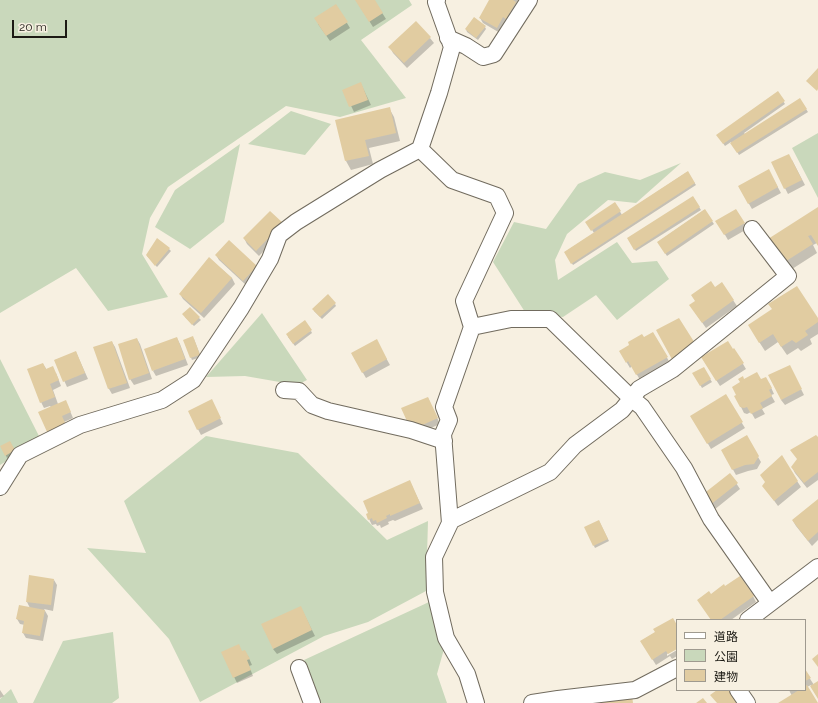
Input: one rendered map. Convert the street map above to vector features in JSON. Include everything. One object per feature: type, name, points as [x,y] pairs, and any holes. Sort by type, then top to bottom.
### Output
[{"type":"street","points":[[0,487],[20,455],[80,425],[162,400],[193,380],[241,308],[270,259],[279,235],[296,222],[380,170],[420,149],[440,93],[452,47],[436,2],[437,0]]},
{"type":"street","points":[[448,38],[466,46],[483,58],[494,54],[529,0]]},
{"type":"street","points":[[420,149],[452,180],[497,196],[505,213],[464,301],[472,327],[444,407],[449,420],[443,434],[450,523],[434,557],[435,592],[446,638],[467,674],[476,703]]},
{"type":"street","points":[[450,521],[550,472],[575,445],[622,410],[639,389],[673,369],[788,276],[752,229]]},
{"type":"street","points":[[472,327],[511,319],[550,319],[642,407],[684,468],[711,519],[770,603]]},
{"type":"street","points":[[284,390],[300,391],[312,405],[328,411],[411,430],[444,441]]},
{"type":"street","points":[[749,619],[818,567]]},
{"type":"street","points":[[299,668],[312,703]]},
{"type":"street","points":[[532,703],[635,690],[676,669]]},
{"type":"street","points":[[739,691],[747,703]]},
{"type":"green space","points":[[0,0],[409,0],[412,5],[361,40],[406,98],[340,117],[286,106],[168,187],[150,218],[142,254],[168,297],[108,311],[76,268],[0,313]]},
{"type":"green space","points":[[291,111],[331,124],[305,155],[248,144]]},
{"type":"green space","points":[[818,133],[818,198],[792,148]]},
{"type":"green space","points":[[240,144],[224,222],[190,249],[155,227],[175,190]]},
{"type":"green space","points":[[681,163],[636,203],[608,200],[567,234],[555,260],[558,280],[617,242],[632,263],[657,261],[669,279],[617,320],[596,295],[563,317],[525,312],[493,262],[514,222],[546,229],[578,184],[605,172],[640,180]]},
{"type":"green space","points":[[262,313],[307,380],[297,385],[245,376],[206,377]]},
{"type":"green space","points":[[0,359],[41,440],[0,465]]},
{"type":"green space","points":[[206,436],[298,453],[387,540],[428,521],[426,591],[368,622],[324,636],[200,702],[169,639],[87,548],[146,553],[124,501]]},
{"type":"green space","points":[[429,602],[444,649],[437,674],[447,703],[321,703],[304,660]]},
{"type":"green space","points":[[113,632],[119,698],[112,703],[33,703],[63,641]]},
{"type":"green space","points":[[11,689],[18,703],[0,703],[0,699]]},
{"type":"building","points":[[355,0],[375,0],[383,13],[369,22]]},
{"type":"building","points":[[489,0],[513,0],[516,2],[506,19],[503,17],[497,28],[479,18]]},
{"type":"building","points":[[336,4],[348,22],[326,36],[314,18]]},
{"type":"building","points":[[474,17],[486,26],[476,38],[465,29]]},
{"type":"building","points":[[416,21],[431,37],[404,63],[388,47]]},
{"type":"building","points":[[818,68],[818,89],[817,91],[806,81]]},
{"type":"building","points":[[361,82],[368,100],[349,107],[342,90]]},
{"type":"building","points":[[778,91],[785,101],[723,144],[716,135]]},
{"type":"building","points":[[800,98],[807,109],[737,153],[730,143]]},
{"type":"building","points":[[390,107],[396,133],[365,140],[369,156],[345,161],[335,120]]},
{"type":"building","points":[[789,154],[802,180],[784,189],[771,162]]},
{"type":"building","points":[[769,169],[778,187],[748,204],[738,186]]},
{"type":"building","points":[[688,171],[695,183],[571,264],[564,252]]},
{"type":"building","points":[[693,196],[700,207],[634,250],[627,238]]},
{"type":"building","points":[[615,202],[621,211],[591,231],[585,222]]},
{"type":"building","points":[[818,207],[818,246],[811,235],[808,236],[813,244],[783,263],[768,239]]},
{"type":"building","points":[[705,209],[713,221],[665,254],[657,242]]},
{"type":"building","points":[[736,209],[745,223],[724,235],[715,221]]},
{"type":"building","points":[[270,211],[283,223],[256,251],[243,238]]},
{"type":"building","points":[[157,238],[170,248],[155,266],[146,255]]},
{"type":"building","points":[[229,240],[257,266],[243,281],[215,255]]},
{"type":"building","points":[[209,257],[232,278],[201,313],[179,294]]},
{"type":"building","points":[[711,281],[715,287],[722,282],[734,300],[702,323],[689,305],[695,301],[691,295]]},
{"type":"building","points":[[797,286],[818,318],[818,322],[805,331],[808,335],[796,343],[792,340],[781,347],[773,334],[759,343],[748,325],[772,309],[768,304]]},
{"type":"building","points":[[328,294],[336,303],[320,317],[312,309]]},
{"type":"building","points":[[190,307],[200,317],[192,325],[182,314]]},
{"type":"building","points":[[679,318],[698,348],[674,363],[656,330]]},
{"type":"building","points":[[305,320],[312,330],[293,344],[286,334]]},
{"type":"building","points":[[653,332],[668,357],[636,375],[628,361],[626,363],[619,351],[629,345],[628,342],[642,334],[644,337]]},
{"type":"building","points":[[193,336],[200,355],[190,358],[183,340]]},
{"type":"building","points":[[177,337],[185,359],[152,371],[144,349]]},
{"type":"building","points":[[137,338],[149,373],[129,380],[118,344]]},
{"type":"building","points":[[377,339],[387,359],[362,373],[351,353]]},
{"type":"building","points":[[112,341],[127,383],[108,389],[93,347]]},
{"type":"building","points":[[728,341],[744,363],[716,381],[701,357]]},
{"type":"building","points":[[76,351],[85,373],[63,382],[54,360]]},
{"type":"building","points":[[43,363],[46,369],[53,366],[59,380],[50,384],[55,397],[40,403],[27,369]]},
{"type":"building","points":[[790,365],[802,389],[781,400],[768,375]]},
{"type":"building","points":[[704,367],[711,379],[700,386],[692,373]]},
{"type":"building","points":[[757,372],[761,379],[766,377],[772,388],[769,390],[772,396],[760,403],[763,408],[751,414],[747,407],[740,407],[734,396],[736,395],[732,387],[740,382],[738,379],[743,376],[744,379]]},
{"type":"building","points":[[726,394],[743,422],[707,444],[690,416]]},
{"type":"building","points":[[428,397],[438,418],[411,430],[401,408]]},
{"type":"building","points":[[212,399],[221,418],[197,430],[188,411]]},
{"type":"building","points":[[66,400],[71,412],[62,416],[66,425],[48,434],[38,412]]},
{"type":"building","points":[[747,435],[759,456],[754,464],[745,465],[732,470],[721,450]]},
{"type":"building","points":[[816,435],[818,437],[818,472],[804,483],[791,467],[797,459],[790,450]]},
{"type":"building","points":[[10,441],[15,450],[5,456],[0,446]]},
{"type":"building","points":[[782,455],[798,481],[774,501],[762,486],[765,482],[760,475]]},
{"type":"building","points":[[730,473],[738,483],[710,505],[702,495]]},
{"type":"building","points":[[410,480],[420,503],[390,516],[390,514],[386,516],[387,518],[377,523],[376,520],[373,521],[372,518],[368,520],[366,514],[368,513],[363,501]]},
{"type":"building","points":[[818,499],[818,532],[808,541],[792,520]]},
{"type":"building","points":[[599,520],[608,539],[593,546],[584,527]]},
{"type":"building","points":[[29,575],[54,579],[51,605],[26,602]]},
{"type":"building","points":[[740,576],[754,596],[721,619],[710,619],[697,600],[709,591],[711,594],[724,584],[725,586]]},
{"type":"building","points":[[19,605],[45,610],[40,636],[22,633],[24,621],[16,619]]},
{"type":"building","points":[[301,606],[312,630],[273,649],[261,624]]},
{"type":"building","points":[[673,618],[676,623],[676,650],[668,654],[666,651],[652,660],[640,641],[655,632],[653,629]]},
{"type":"building","points":[[239,644],[242,651],[245,650],[250,659],[247,660],[251,670],[233,678],[221,652]]},
{"type":"building","points":[[818,654],[818,667],[812,659]]},
{"type":"building","points":[[806,670],[811,678],[806,680]]},
{"type":"building","points":[[818,681],[818,699],[810,686]]},
{"type":"building","points":[[806,686],[818,703],[778,703],[797,691],[806,691]]},
{"type":"building","points":[[716,691],[732,691],[742,703],[717,703],[710,695]]},
{"type":"building","points":[[632,695],[633,703],[583,703]]},
{"type":"building","points":[[703,698],[707,703],[696,703]]}]
